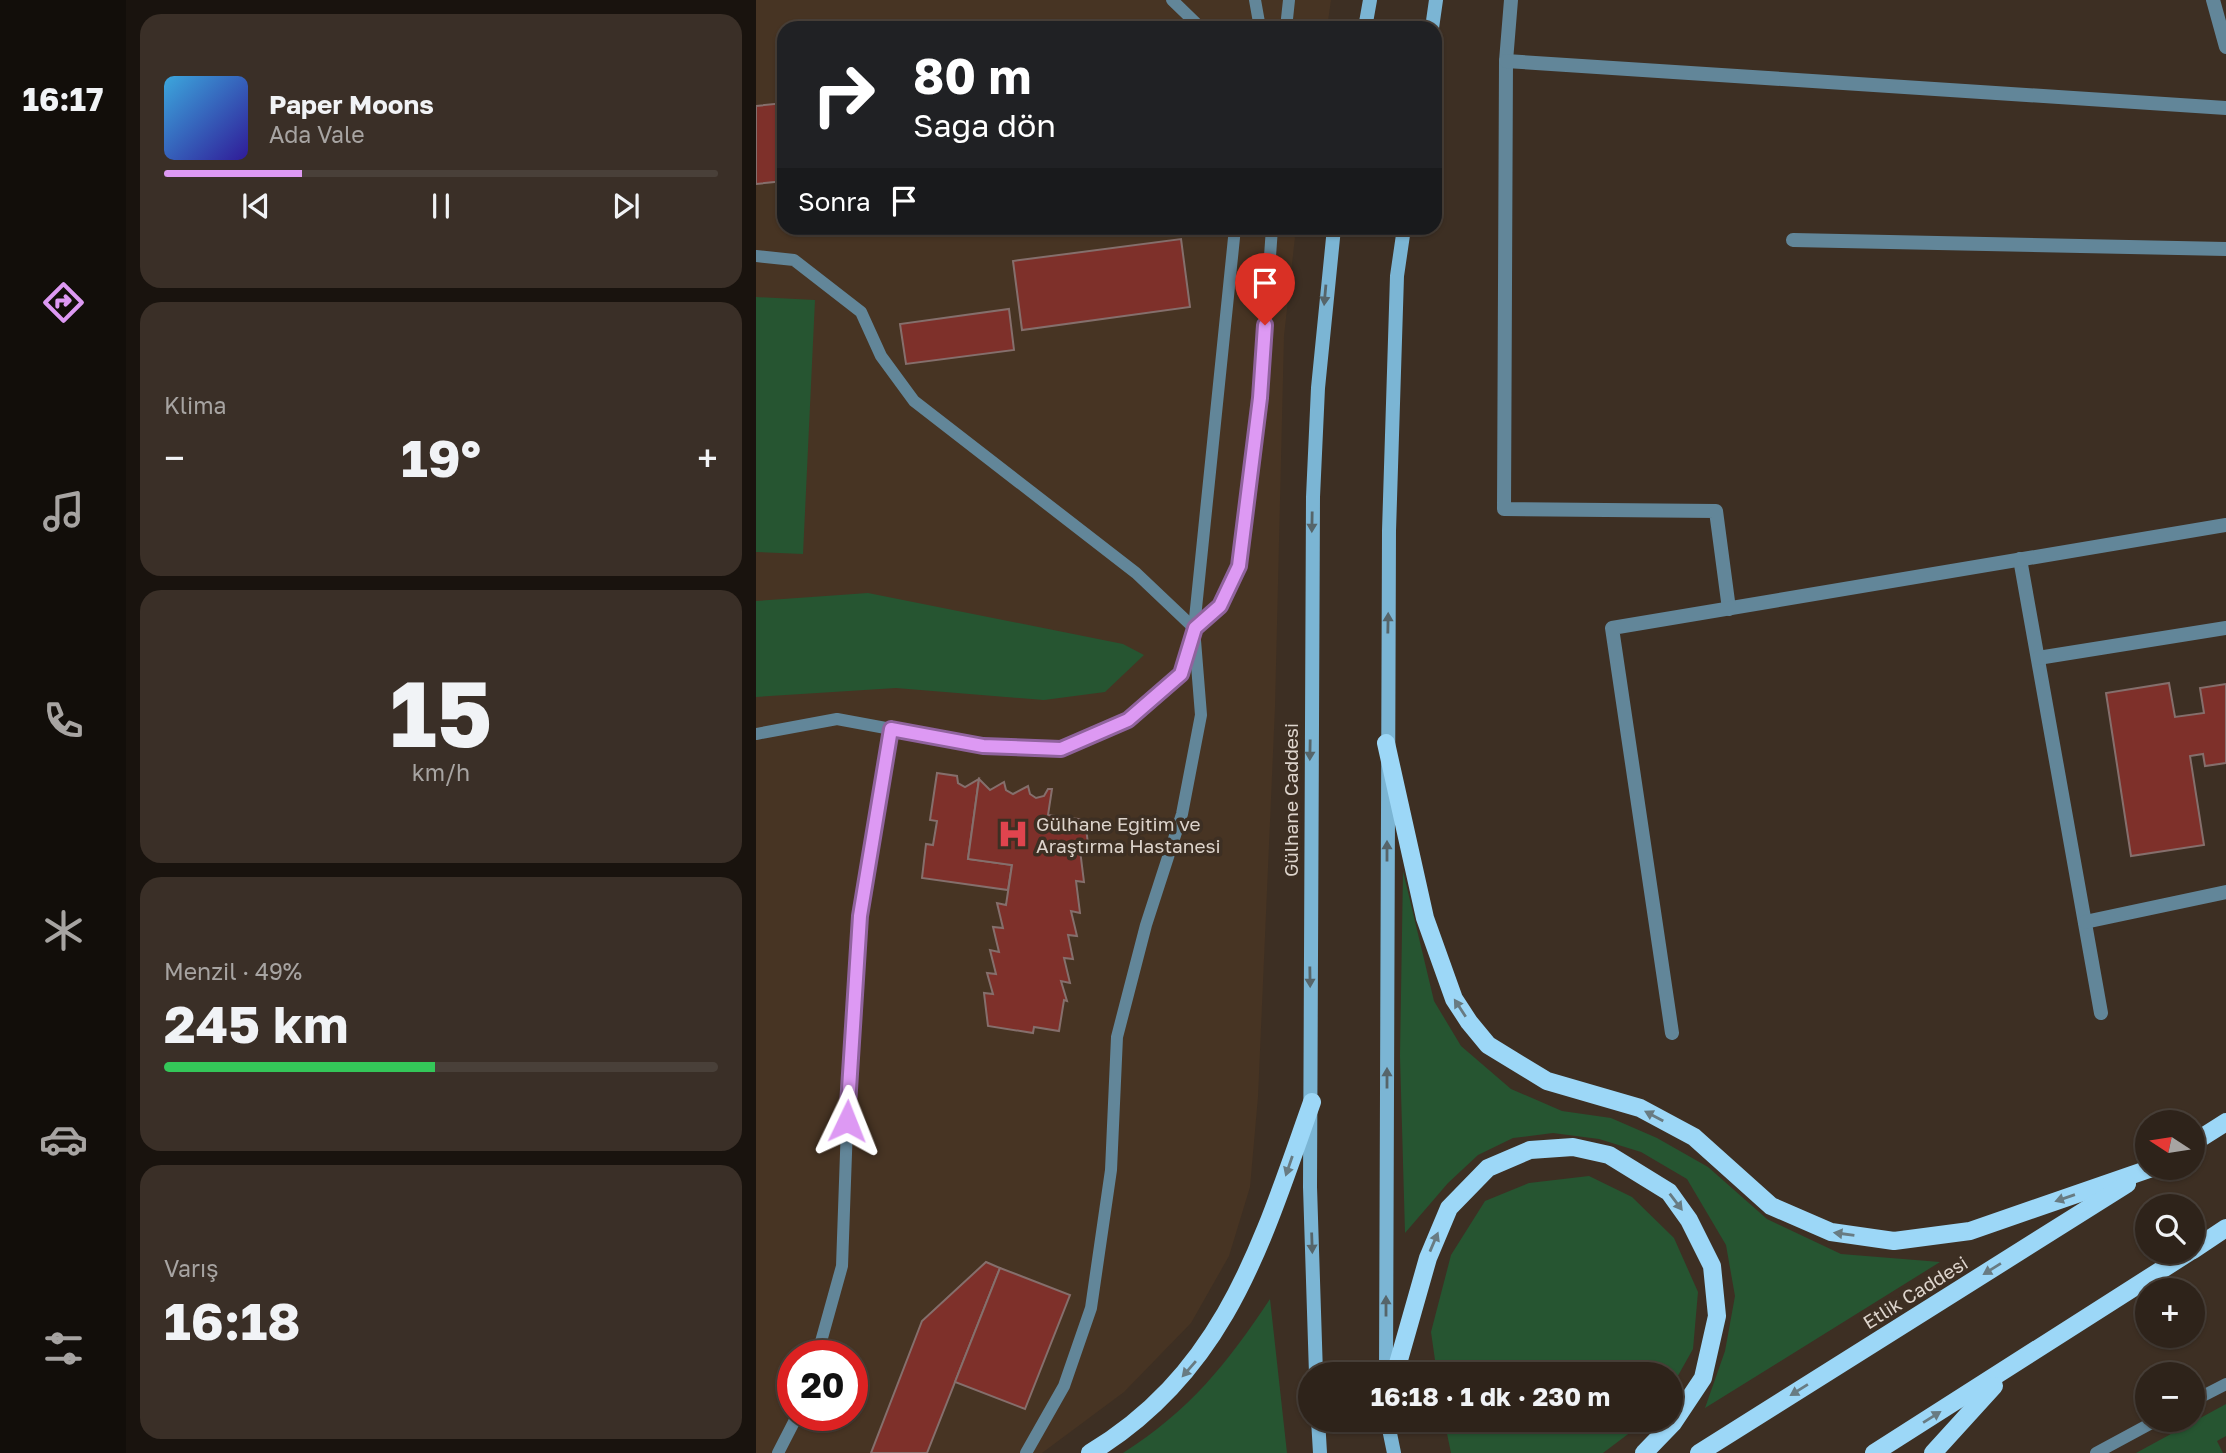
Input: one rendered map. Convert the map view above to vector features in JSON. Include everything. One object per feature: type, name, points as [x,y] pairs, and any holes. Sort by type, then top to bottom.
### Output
[{"type":"main road","points":[[1366,21],[1370,0]]},
{"type":"main road","points":[[1433,21],[1436,0]]},
{"type":"main road","name":"Gülhane Caddesi","points":[[1316,1362],[1310,1187],[1312,1102],[1309,876],[1313,497],[1318,388],[1333,235]]},
{"type":"main road","points":[[1386,1362],[1386,743],[1397,276],[1403,235]]},
{"type":"main road","points":[[1386,743],[1425,918],[1454,999],[1488,1045],[1547,1081],[1640,1108],[1695,1137],[1771,1206],[1831,1232],[1894,1241],[1970,1231],[2135,1174]]},
{"type":"main road","points":[[1090,1453],[1106,1443],[1170,1389],[1211,1339],[1254,1259],[1312,1102]]},
{"type":"main road","points":[[2205,1135],[2226,1122]]},
{"type":"main road","points":[[1398,1362],[1412,1307],[1449,1208],[1488,1168],[1530,1150],[1573,1147],[1609,1155],[1669,1192],[1689,1220],[1712,1266],[1717,1315],[1703,1378],[1683,1408]]},
{"type":"main road","name":"Etlik Caddesi","points":[[1699,1453],[2135,1179]]},
{"type":"main road","points":[[2205,1242],[2226,1228]]},
{"type":"main road","points":[[1874,1453],[2172,1264]]},
{"type":"main road","points":[[1933,1453],[2009,1369]]},
{"type":"main road","points":[[1319,1432],[1320,1453]]},
{"type":"main road","points":[[1390,1432],[1394,1453]]},
{"type":"main road","points":[[1644,1453],[1664,1432]]},
{"type":"street","points":[[1511,0],[1506,61],[1504,509],[1716,511],[1729,609]]},
{"type":"street","points":[[2213,0],[2226,47]]},
{"type":"street","points":[[1506,61],[2226,108]]},
{"type":"street","points":[[1793,240],[2226,249]]},
{"type":"street","points":[[1672,1033],[1612,628],[2226,524]]},
{"type":"street","points":[[2020,559],[2101,1013]]},
{"type":"street","points":[[2038,658],[2226,628]]},
{"type":"street","points":[[2085,922],[2226,892]]},
{"type":"lane","points":[[1172,0],[1194,21]]},
{"type":"lane","points":[[1255,0],[1259,21]]},
{"type":"lane","points":[[1287,21],[1289,0]]},
{"type":"lane","points":[[1026,1453],[1064,1386],[1091,1308],[1111,1170],[1117,1037],[1146,925],[1182,814],[1201,715],[1195,628],[1234,235]]},
{"type":"lane","points":[[756,734],[837,719],[983,746],[1061,749],[1128,720],[1181,674],[1195,628],[1220,606],[1239,566],[1260,398],[1272,235]]},
{"type":"lane","points":[[756,256],[794,260],[861,312],[881,356],[914,401],[1136,573],[1195,628]]},
{"type":"lane","points":[[821,1340],[842,1266],[848,1097],[860,916],[891,729]]},
{"type":"lane","points":[[2205,1395],[2226,1384]]},
{"type":"lane","points":[[778,1453],[789,1431]]},
{"type":"lane","points":[[2096,1453],[2136,1432]]},
{"type":"shaded area","name":"Gülhane Eğitim ve Araştırma Hastanesi","points":[[756,0],[1331,0],[1328,21],[777,21],[777,235],[1295,235],[1284,336],[1275,707],[1258,1097],[1250,1187],[1229,1256],[1191,1323],[1124,1392],[1042,1453],[756,1453]]},
{"type":"green space","points":[[756,297],[815,300],[803,554],[756,552]]},
{"type":"green space","points":[[868,593],[1123,644],[1144,655],[1105,692],[1044,700],[896,688],[756,697],[756,601]]},
{"type":"green space","points":[[1403,871],[1434,1001],[1461,1046],[1511,1089],[1562,1111],[1611,1118],[1657,1138],[1708,1167],[1767,1219],[1841,1254],[1940,1262],[1705,1408],[1725,1351],[1735,1296],[1726,1245],[1687,1179],[1641,1152],[1599,1139],[1553,1133],[1513,1138],[1478,1155],[1448,1183],[1405,1233],[1400,1056]]},
{"type":"green space","points":[[1589,1176],[1632,1197],[1674,1238],[1698,1292],[1693,1349],[1683,1367],[1683,1362],[1435,1362],[1431,1332],[1451,1255],[1485,1201],[1529,1183]]},
{"type":"green space","points":[[1270,1299],[1287,1453],[1123,1453],[1168,1420],[1205,1385],[1238,1345]]},
{"type":"green space","points":[[2226,1404],[2226,1436],[2217,1441],[2223,1453],[2136,1453],[2175,1432],[2205,1432],[2205,1415]]},
{"type":"green space","points":[[1447,1432],[1631,1432],[1603,1453],[1451,1453]]},
{"type":"building","points":[[777,104],[777,182],[756,184],[756,106]]},
{"type":"building","points":[[1181,239],[1190,307],[1022,330],[1013,261]]},
{"type":"building","points":[[1009,309],[1014,350],[906,364],[900,324]]},
{"type":"building","points":[[2169,683],[2175,717],[2204,713],[2200,688],[2226,684],[2226,763],[2205,766],[2203,754],[2190,756],[2204,845],[2131,856],[2106,693]]},
{"type":"building","points":[[937,773],[957,776],[958,783],[965,787],[979,779],[968,859],[1012,865],[1008,890],[922,878],[926,844],[933,845],[937,821],[930,820]]},
{"type":"building","points":[[979,779],[990,790],[1004,782],[1006,790],[1013,794],[1028,786],[1030,794],[1036,798],[1044,796],[1048,789],[1052,789],[1048,815],[1085,820],[1089,852],[1080,850],[1084,882],[1076,881],[1080,913],[1071,911],[1077,936],[1068,935],[1073,959],[1064,958],[1070,983],[1061,981],[1067,1001],[1064,1000],[1059,1031],[1034,1027],[1033,1033],[988,1026],[984,993],[993,994],[987,973],[996,974],[990,950],[999,952],[993,927],[1003,928],[997,903],[1006,905],[1012,865],[968,859]]},
{"type":"building","points":[[986,1262],[1000,1268],[927,1453],[871,1453],[922,1321]]},
{"type":"building","points":[[1000,1268],[1070,1295],[1025,1409],[955,1382]]},
{"type":"place","name":"Gülhane Eğitim ve Araştırma Hastanesi","points":[[1013,834]]},
{"type":"route","points":[[847,1121],[860,916],[891,729],[983,746],[1061,749],[1128,720],[1181,674],[1195,628],[1220,606],[1239,566],[1260,398],[1265,325]]}]
